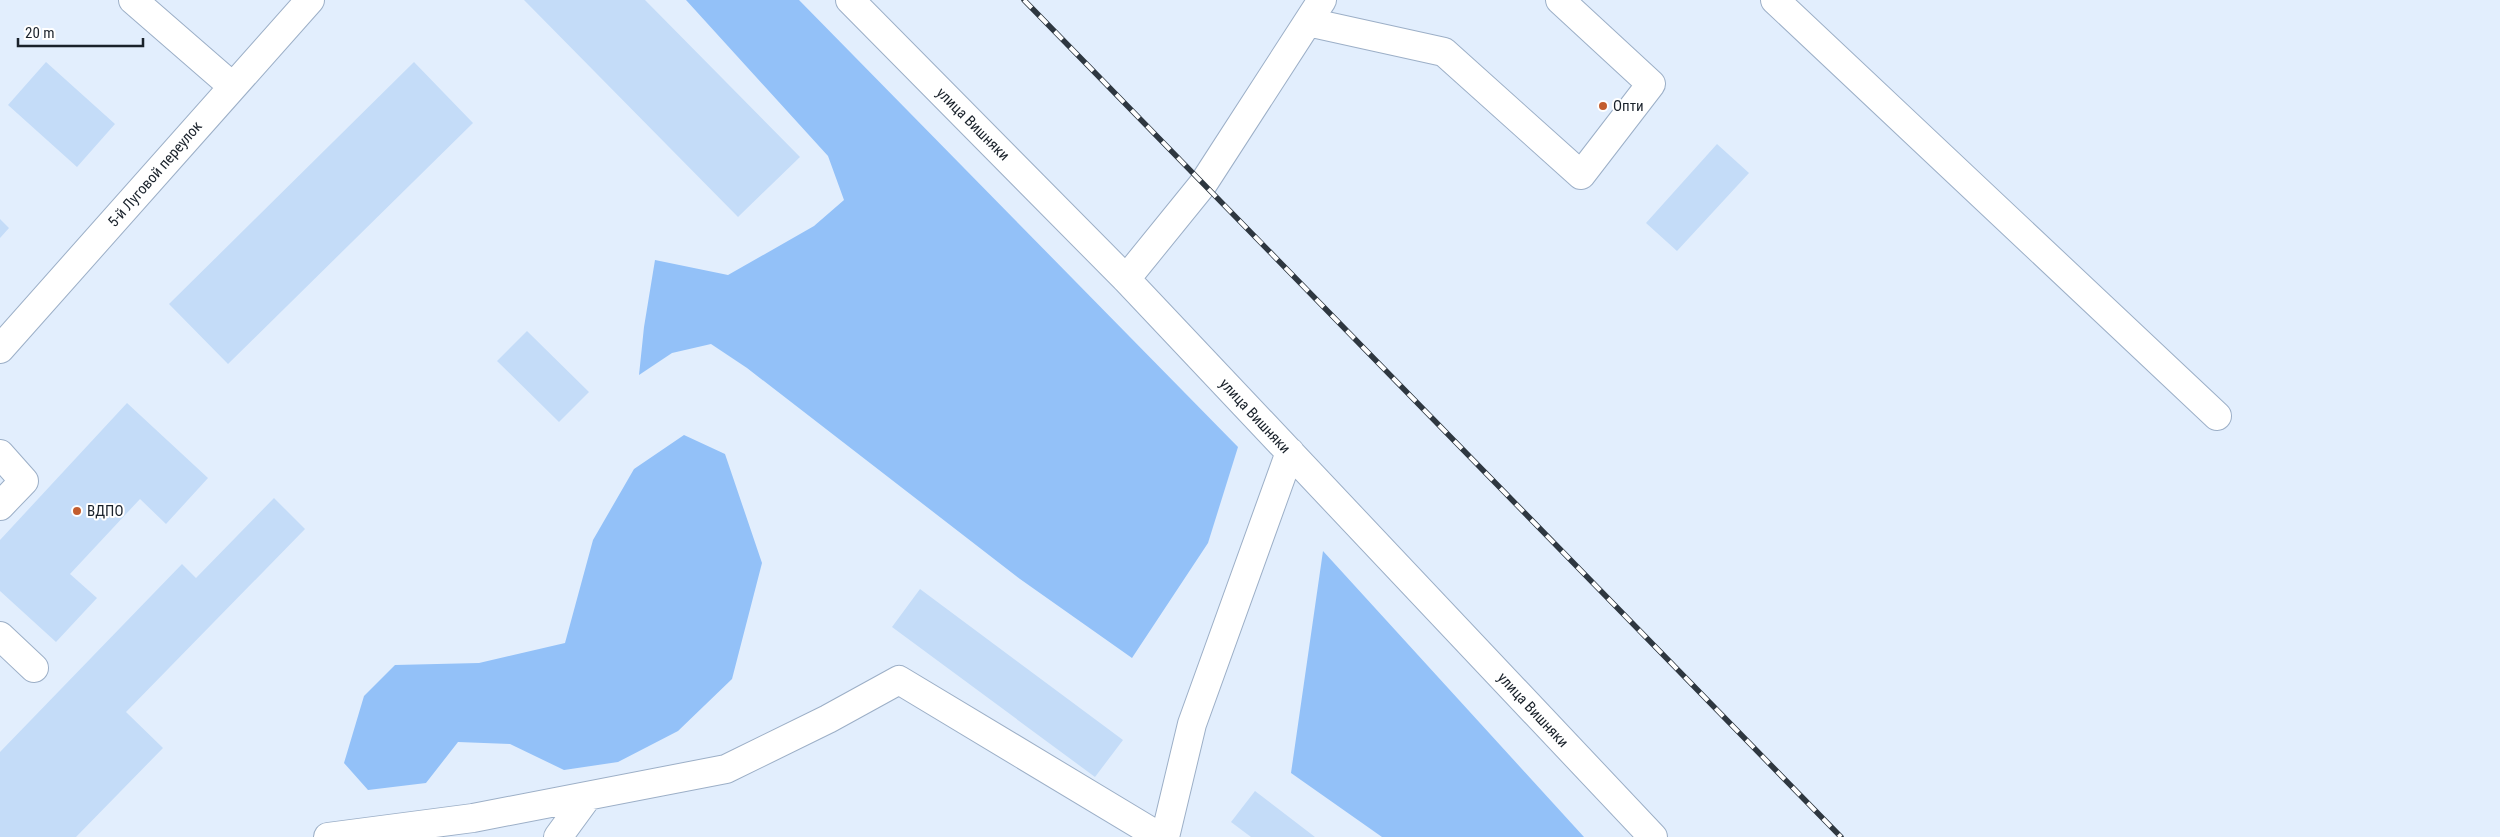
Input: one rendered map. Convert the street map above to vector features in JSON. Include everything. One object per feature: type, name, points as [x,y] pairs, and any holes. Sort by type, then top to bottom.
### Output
[{"type":"street","points":[[133,0],[232,86]]},
{"type":"street","name":"5-й Луговой переулок","points":[[0,349],[310,0]]},
{"type":"street","name":"улица Вишняки","points":[[850,0],[1126,279],[1653,837]]},
{"type":"street","points":[[1126,279],[1203,184],[1315,11],[1444,52],[1581,175],[1651,84],[1560,0]]},
{"type":"street","points":[[1775,0],[2218,416]]},
{"type":"street","points":[[1165,837],[1192,724],[1290,452]]},
{"type":"street","points":[[0,454],[24,481],[0,506]]},
{"type":"street","points":[[0,636],[34,668]]},
{"type":"street","points":[[328,837],[473,818],[726,769],[828,720],[899,680],[1160,837]]},
{"type":"street","points":[[558,837],[588,796]]},
{"type":"shaded area","points":[[686,0],[799,0],[1238,447],[1208,543],[1132,658],[1020,579],[747,368],[711,344],[672,353],[639,375],[644,327],[655,260],[728,275],[814,226],[844,200],[828,156]]},
{"type":"shaded area","points":[[684,435],[725,454],[762,563],[732,679],[678,731],[618,762],[564,770],[510,744],[458,742],[426,783],[368,790],[344,763],[364,696],[395,665],[479,663],[565,643],[593,540],[634,469]]},
{"type":"shaded area","points":[[1323,551],[1584,837],[1382,837],[1291,773]]},
{"type":"building","points":[[524,0],[645,0],[800,157],[738,217]]},
{"type":"building","points":[[46,62],[115,124],[77,167],[8,105]]},
{"type":"building","points":[[414,62],[473,123],[228,364],[169,304]]},
{"type":"building","points":[[1717,144],[1749,173],[1677,251],[1646,223]]},
{"type":"building","points":[[0,219],[9,228],[0,238]]},
{"type":"building","points":[[527,331],[589,392],[559,422],[497,361]]},
{"type":"building","name":"ВДПО","points":[[127,403],[208,478],[166,524],[140,499],[70,574],[97,598],[56,642],[0,591],[0,540]]},
{"type":"building","points":[[274,498],[305,529],[126,712],[163,748],[76,837],[0,837],[0,752],[182,564],[196,578]]},
{"type":"building","points":[[920,589],[1123,740],[1095,777],[892,627]]},
{"type":"building","points":[[1255,791],[1315,837],[1251,837],[1231,822]]},
{"type":"railway","points":[[1024,0],[1841,837]]},
{"type":"place","name":"Опти","points":[[1603,106]]},
{"type":"place","name":"ВДПО","points":[[77,511]]}]
